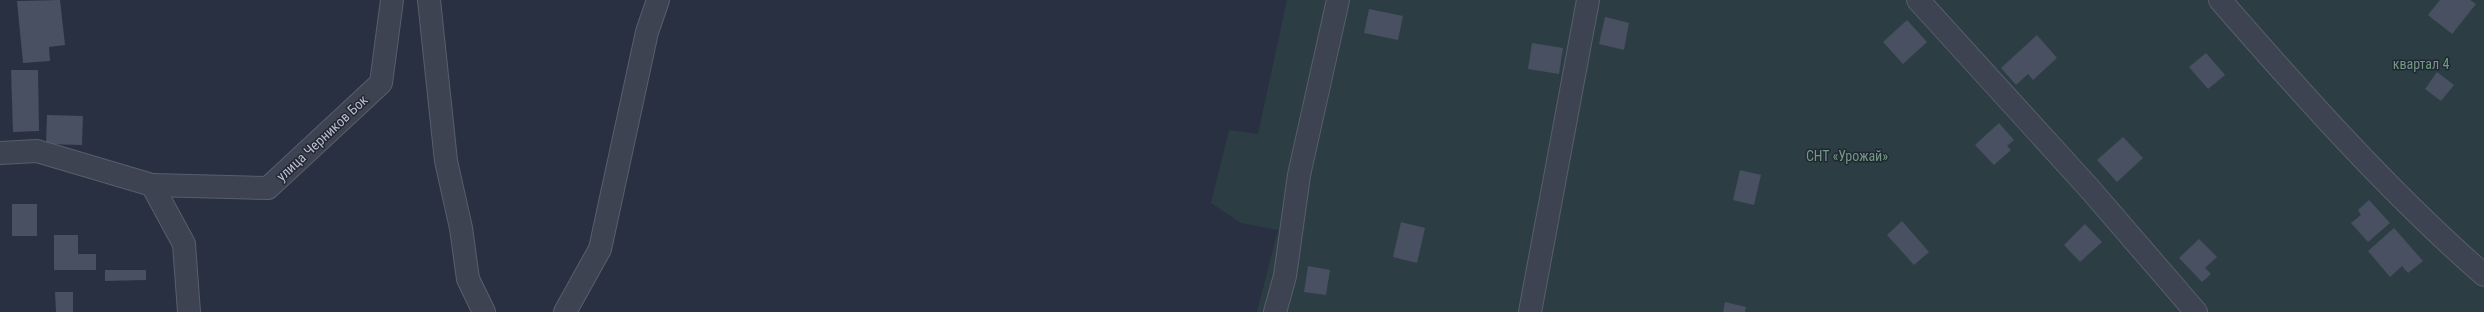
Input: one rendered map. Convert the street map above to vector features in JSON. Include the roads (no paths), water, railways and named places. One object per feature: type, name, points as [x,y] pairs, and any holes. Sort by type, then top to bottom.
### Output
[{"type":"street","name":"улица Черников Бок","points":[[0,152],[37,151],[152,185],[268,188],[382,83],[392,0]]},
{"type":"street","points":[[429,0],[446,161],[461,228],[468,279],[484,312]]},
{"type":"street","points":[[565,312],[600,249],[648,32],[658,0]]},
{"type":"street","points":[[1275,312],[1285,276],[1299,175],[1338,0]]},
{"type":"street","points":[[1530,312],[1588,0]]},
{"type":"street","points":[[1918,0],[2089,188],[2196,312]]},
{"type":"street","points":[[2220,0],[2266,52],[2432,230],[2484,274]]},
{"type":"street","points":[[152,185],[184,244],[189,312]]},
{"type":"park label","name":"квартал 4","points":[[2421,64]]},
{"type":"park label","name":"СНТ «Урожай»","points":[[1847,156]]}]
